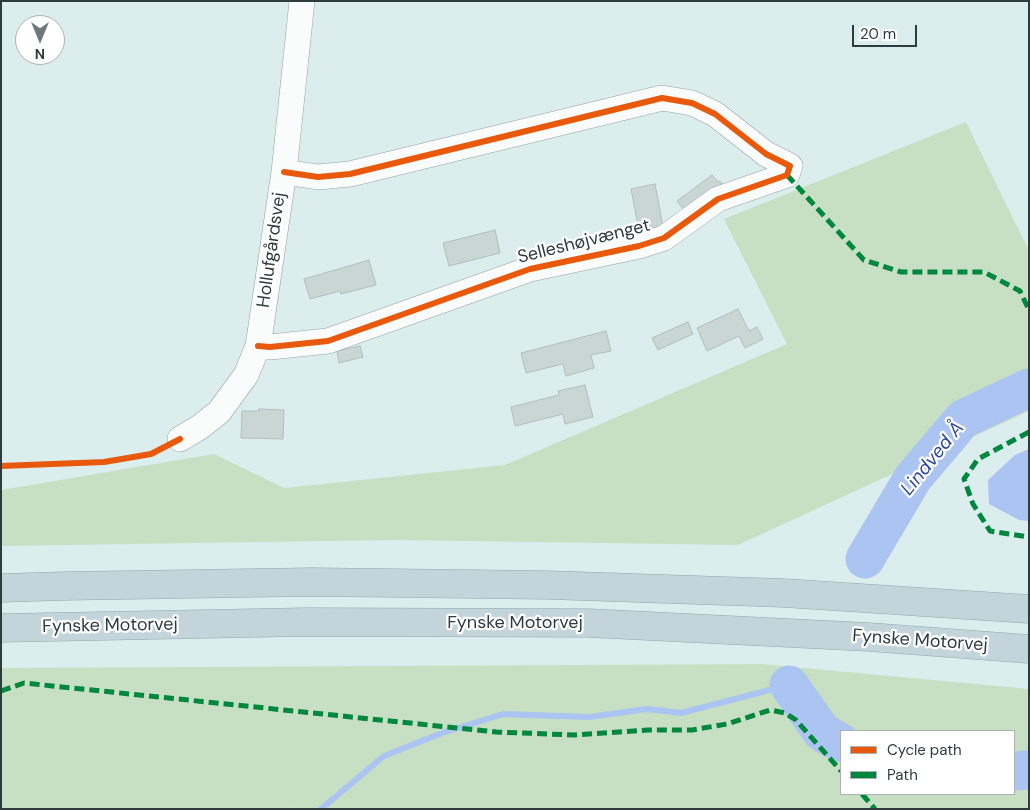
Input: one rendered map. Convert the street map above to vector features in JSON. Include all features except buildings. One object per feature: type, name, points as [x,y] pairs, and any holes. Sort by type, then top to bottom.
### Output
[{"type":"highway","name":"Fynske Motorvej","points":[[1,588],[312,582],[548,585],[784,593],[1029,609]]},
{"type":"highway","name":"Fynske Motorvej","points":[[1,628],[306,622],[588,623],[869,637],[1029,649]]},
{"type":"street","name":"Hollufgårdsvej","points":[[180,439],[200,427],[219,412],[246,375],[258,346],[284,172],[302,1]]},
{"type":"street","name":"Selleshøjvænget","points":[[258,346],[270,347],[328,341],[530,269],[648,244],[664,238],[718,199],[788,175],[790,166],[766,154],[715,114],[692,103],[662,98],[350,174],[318,177],[284,172]]},
{"type":"green space","points":[[966,122],[1029,251],[1029,411],[738,545],[394,540],[1,546],[1,490],[214,454],[284,488],[505,465],[787,344],[724,219]]},
{"type":"green space","points":[[761,664],[1029,689],[1029,809],[292,809],[290,807],[289,809],[1,809],[1,668]]},
{"type":"water","points":[[1029,449],[1029,521],[1019,520],[989,504],[988,480],[1015,455]]},
{"type":"waterway","name":"Lindved Å","points":[[865,559],[913,478],[963,419],[1029,388]]},
{"type":"waterway","points":[[321,809],[384,756],[442,733],[503,714],[589,717],[647,709],[681,713],[789,685]]},
{"type":"waterway","name":"Lindved Å","points":[[789,685],[822,732],[840,742]]},
{"type":"waterway","name":"Lindved Å","points":[[1015,771],[1029,770]]},
{"type":"marked path","points":[[787,175],[864,260],[901,272],[984,272],[1020,291],[1029,310]]},
{"type":"marked path","points":[[1029,432],[978,459],[964,479],[973,504],[990,531],[1029,537]]},
{"type":"marked path","points":[[1,691],[24,683],[496,732],[575,735],[648,730],[692,730],[727,724],[770,710],[785,713],[796,720],[840,770]]},
{"type":"marked path","points":[[863,795],[875,809]]},
{"type":"cycle path","points":[[258,346],[270,347],[328,341],[530,269],[639,246],[664,238],[718,199],[787,175],[790,166],[766,154],[715,114],[692,103],[662,98],[350,174],[318,177],[284,172]]},
{"type":"cycle path","points":[[1,466],[104,462],[151,454],[180,439]]}]
